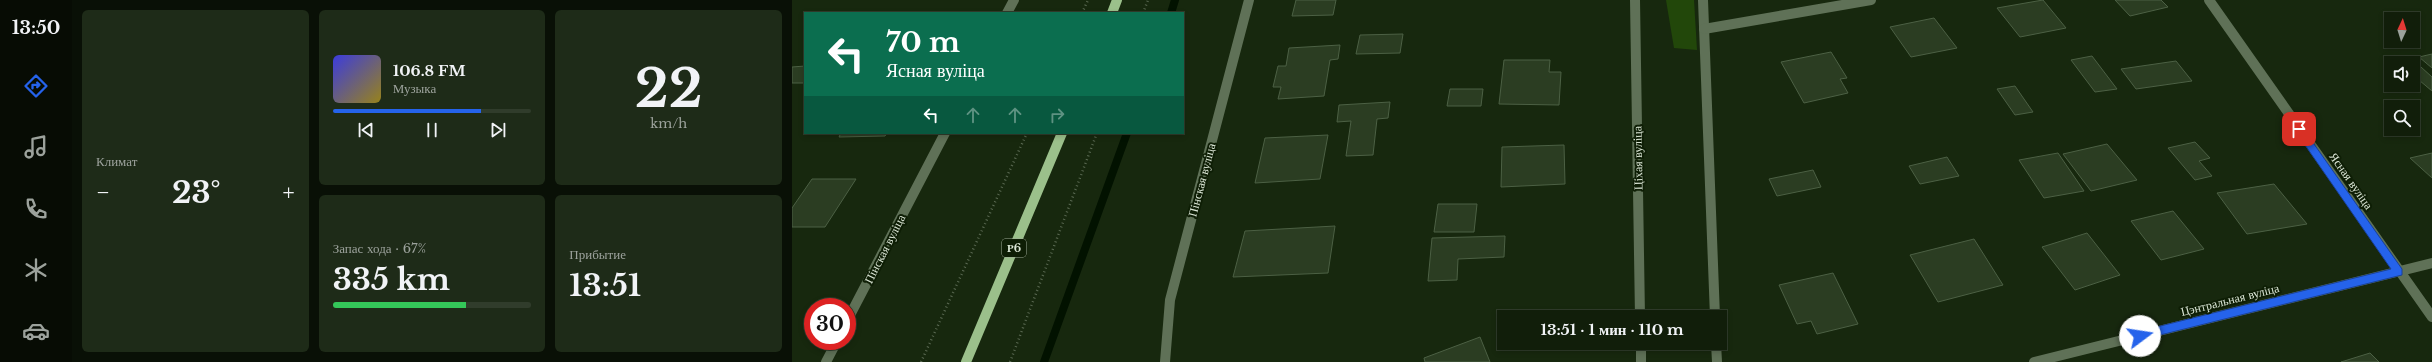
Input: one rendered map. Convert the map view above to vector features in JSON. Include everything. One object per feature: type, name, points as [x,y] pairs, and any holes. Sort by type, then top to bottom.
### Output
[{"type":"main road","points":[[1112,12],[1117,0]]},
{"type":"main road","name":"Р6","points":[[966,362],[1062,134]]},
{"type":"street","points":[[1008,12],[1014,0]]},
{"type":"street","name":"Пінская вуліца","points":[[1165,362],[1170,300],[1249,0]]},
{"type":"street","name":"Ціхая вуліца","points":[[1635,0],[1640,310]]},
{"type":"street","points":[[1703,0],[1715,310]]},
{"type":"street","points":[[1704,29],[1871,0]]},
{"type":"street","name":"Ясная вуліца","points":[[2208,0],[2398,272],[2432,317]]},
{"type":"street","name":"Пінская вуліца","points":[[856,305],[944,134]]},
{"type":"street","name":"Цэнтральная вуліца","points":[[2034,362],[2432,264]]},
{"type":"street","points":[[826,362],[832,350]]},
{"type":"street","points":[[1641,350],[1641,362]]},
{"type":"street","points":[[1716,350],[1717,362]]},
{"type":"path","points":[[1082,12],[1088,0]]},
{"type":"path","points":[[1143,12],[1148,0]]},
{"type":"path","points":[[921,362],[1027,134]]},
{"type":"path","points":[[1010,362],[1097,134]]},
{"type":"green space","points":[[1666,0],[1694,0],[1697,50],[1674,48]]},
{"type":"building","points":[[1296,0],[1336,0],[1333,15],[1292,16]]},
{"type":"building","points":[[2043,0],[2066,28],[2020,37],[1997,8]]},
{"type":"building","points":[[2115,0],[2161,0],[2168,7],[2130,16]]},
{"type":"building","points":[[1934,18],[1957,48],[1911,57],[1890,27]]},
{"type":"building","points":[[1403,34],[1400,53],[1356,54],[1360,35]]},
{"type":"building","points":[[1340,45],[1338,59],[1330,60],[1324,96],[1278,99],[1281,87],[1273,87],[1278,66],[1286,66],[1289,48]]},
{"type":"building","points":[[1831,52],[1847,78],[1840,79],[1848,93],[1804,103],[1781,62]]},
{"type":"building","points":[[2432,54],[2432,68],[2420,58]]},
{"type":"building","points":[[2092,56],[2117,89],[2095,92],[2071,60]]},
{"type":"building","points":[[1504,60],[1550,60],[1549,72],[1561,72],[1559,105],[1499,104]]},
{"type":"building","points":[[2176,61],[2192,81],[2136,89],[2121,69]]},
{"type":"building","points":[[804,66],[804,83],[792,83],[792,67]]},
{"type":"building","points":[[2420,66],[2432,77],[2432,91],[2420,81]]},
{"type":"building","points":[[2015,86],[2033,112],[2015,115],[1997,89]]},
{"type":"building","points":[[1450,89],[1483,89],[1481,106],[1447,106]]},
{"type":"building","points":[[1390,102],[1388,118],[1377,119],[1373,155],[1346,156],[1351,121],[1337,122],[1339,105]]},
{"type":"building","points":[[840,134],[886,134],[885,136],[839,137]]},
{"type":"building","points":[[1328,135],[1320,179],[1255,183],[1265,138]]},
{"type":"building","points":[[2195,142],[2210,158],[2199,161],[2212,176],[2195,180],[2168,148]]},
{"type":"building","points":[[2107,144],[2137,180],[2091,191],[2063,154]]},
{"type":"building","points":[[1564,145],[1565,184],[1501,187],[1502,147]]},
{"type":"building","points":[[2058,153],[2084,191],[2044,198],[2019,160]]},
{"type":"building","points":[[2432,153],[2432,178],[2410,158]]},
{"type":"building","points":[[1947,157],[1959,176],[1920,184],[1909,166]]},
{"type":"building","points":[[1813,170],[1821,187],[1777,196],[1769,179]]},
{"type":"building","points":[[812,179],[856,179],[825,227],[792,227],[792,208]]},
{"type":"building","points":[[2274,184],[2307,224],[2247,234],[2217,193]]},
{"type":"building","points":[[1438,204],[1477,204],[1474,232],[1434,232]]},
{"type":"building","points":[[2173,211],[2204,249],[2161,260],[2131,221]]},
{"type":"building","points":[[1335,226],[1328,273],[1233,277],[1245,231]]},
{"type":"building","points":[[2087,233],[2120,275],[2075,290],[2042,247]]},
{"type":"building","points":[[1505,236],[1504,257],[1458,259],[1457,280],[1428,281],[1432,238]]},
{"type":"building","points":[[1974,239],[2003,285],[1938,302],[1910,255]]},
{"type":"building","points":[[1833,273],[1858,324],[1817,334],[1811,321],[1797,324],[1779,285]]},
{"type":"building","points":[[1480,337],[1490,362],[1425,362],[1424,358]]},
{"type":"building","points":[[2370,353],[2379,362],[2341,362]]},
{"type":"waterway","points":[[1171,12],[1175,0]]},
{"type":"waterway","points":[[1044,362],[1127,134]]},
{"type":"route","points":[[2140,336],[2398,272],[2299,129]]}]
